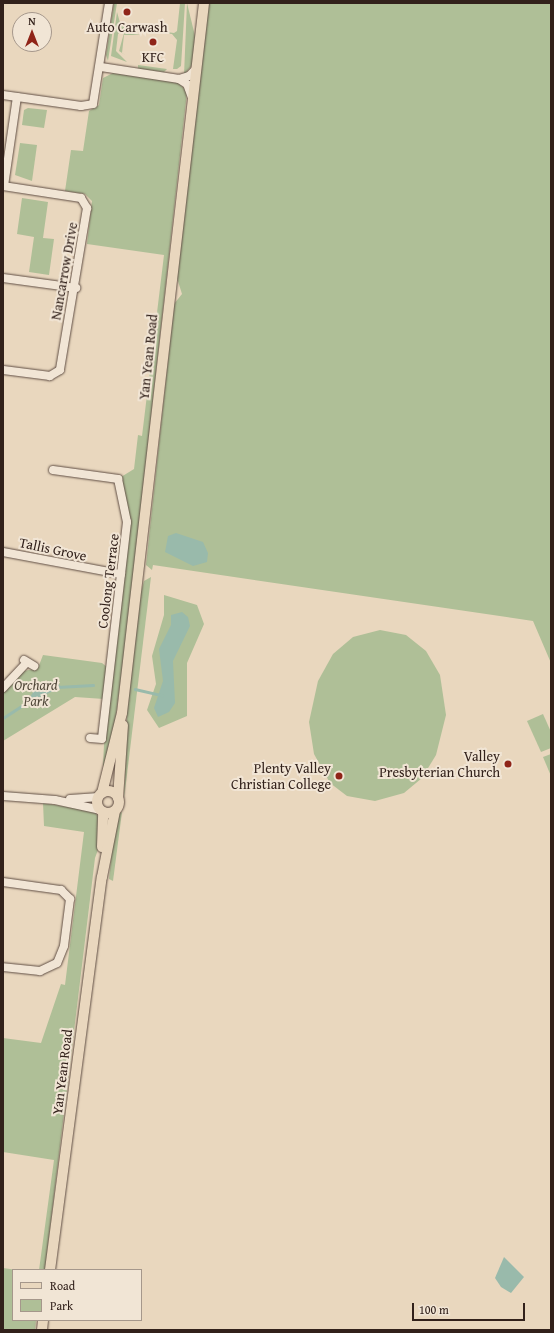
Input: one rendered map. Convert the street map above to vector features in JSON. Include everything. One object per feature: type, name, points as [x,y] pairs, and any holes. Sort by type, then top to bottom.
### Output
[{"type":"main road","name":"Yan Yean Road","points":[[102,877],[101,795],[122,713],[204,3]]},
{"type":"main road","name":"Yan Yean Road","points":[[50,1269],[102,877],[118,798],[118,776],[124,748],[122,713]]},
{"type":"main road","points":[[101,795],[111,792],[118,798]]},
{"type":"main road","points":[[102,811],[115,811]]},
{"type":"street","points":[[3,95],[90,106],[96,98],[109,3]]},
{"type":"street","points":[[101,67],[179,78],[189,76],[196,69]]},
{"type":"street","points":[[179,78],[187,84],[193,100]]},
{"type":"street","points":[[4,186],[17,97]]},
{"type":"street","name":"Nancarrow Drive","points":[[3,370],[50,376],[60,370],[76,288],[86,201],[74,196],[4,186]]},
{"type":"street","points":[[3,278],[76,288]]},
{"type":"street","name":"Coolong Terrace","points":[[54,470],[113,478],[120,482],[127,522],[102,739],[90,738]]},
{"type":"street","name":"Tallis Grove","points":[[3,552],[121,574]]},
{"type":"street","points":[[3,688],[24,662],[34,666]]},
{"type":"street","points":[[55,800],[101,795]]},
{"type":"street","points":[[3,796],[55,800],[102,811]]},
{"type":"street","points":[[3,882],[61,890],[70,899],[64,946],[57,963],[40,971],[3,967]]},
{"type":"green space","points":[[114,3],[117,3],[108,61],[106,55]]},
{"type":"green space","points":[[180,3],[185,3],[181,66],[177,69],[173,69],[177,40],[172,34],[124,28],[118,34],[116,51],[127,62],[111,56],[117,12],[121,26],[174,33],[177,31]]},
{"type":"green space","points":[[187,3],[195,36],[193,64],[184,75]]},
{"type":"green space","points":[[209,3],[551,3],[551,663],[533,621],[153,565],[152,570],[146,565],[174,304],[182,294],[176,275]]},
{"type":"green space","points":[[124,33],[142,35],[124,35],[122,53],[119,51]]},
{"type":"green space","points":[[138,65],[167,69],[164,72],[138,69]]},
{"type":"green space","points":[[113,73],[179,83],[187,92],[127,634],[109,766],[103,766],[104,744],[130,523],[121,477],[134,469],[138,435],[142,436],[164,255],[87,244],[92,201],[85,194],[65,191],[71,150],[83,151],[89,111],[99,105],[103,78]]},
{"type":"green space","points":[[28,108],[47,110],[44,128],[22,125],[24,110]]},
{"type":"green space","points":[[20,143],[37,145],[32,181],[15,175]]},
{"type":"green space","points":[[22,198],[48,202],[43,238],[54,239],[49,275],[29,272],[34,237],[17,234]]},
{"type":"green space","points":[[151,577],[124,799],[127,712],[141,592],[144,581]]},
{"type":"green space","points":[[164,595],[197,605],[204,624],[187,663],[187,716],[159,728],[147,710],[156,684],[152,656],[164,615]]},
{"type":"green space","points":[[380,630],[406,635],[426,651],[440,675],[446,715],[436,755],[422,778],[404,793],[375,801],[347,796],[330,783],[314,754],[309,722],[318,681],[333,654],[353,637]]},
{"type":"green space","name":"Orchard Park","points":[[43,655],[102,663],[107,667],[104,699],[75,697],[3,741],[3,693],[24,671],[38,668]]},
{"type":"green space","points":[[543,714],[551,732],[551,748],[541,752],[527,721]]},
{"type":"green space","points":[[551,754],[551,776],[543,757]]},
{"type":"green space","points":[[43,803],[93,811],[99,817],[99,847],[95,858],[45,1269],[39,1269],[54,1160],[3,1152],[3,1038],[41,1043],[61,984],[65,985],[84,832],[44,826]]},
{"type":"green space","points":[[122,812],[113,881],[109,879],[112,849],[118,815]]},
{"type":"green space","points":[[3,1268],[12,1269],[12,1321],[36,1321],[35,1330],[3,1330]]},
{"type":"shaded area","points":[[176,533],[203,542],[208,553],[207,562],[193,566],[165,552],[168,536]]},
{"type":"shaded area","points":[[182,612],[188,617],[190,626],[173,661],[175,703],[169,712],[158,717],[154,708],[163,681],[159,649],[171,625],[171,615]]},
{"type":"shaded area","points":[[38,683],[59,684],[60,688],[27,703]]},
{"type":"shaded area","points":[[504,1257],[524,1277],[511,1293],[501,1287],[495,1278]]},
{"type":"waterway","points":[[57,687],[93,685]]},
{"type":"waterway","points":[[135,689],[162,695]]},
{"type":"waterway","points":[[3,718],[29,701]]},
{"type":"place","name":"Auto Carwash","points":[[127,12]]},
{"type":"place","name":"KFC","points":[[153,42]]},
{"type":"place","name":"Valley Presbyterian Church","points":[[508,764]]},
{"type":"place","name":"Plenty Valley Christian College","points":[[339,776]]}]
